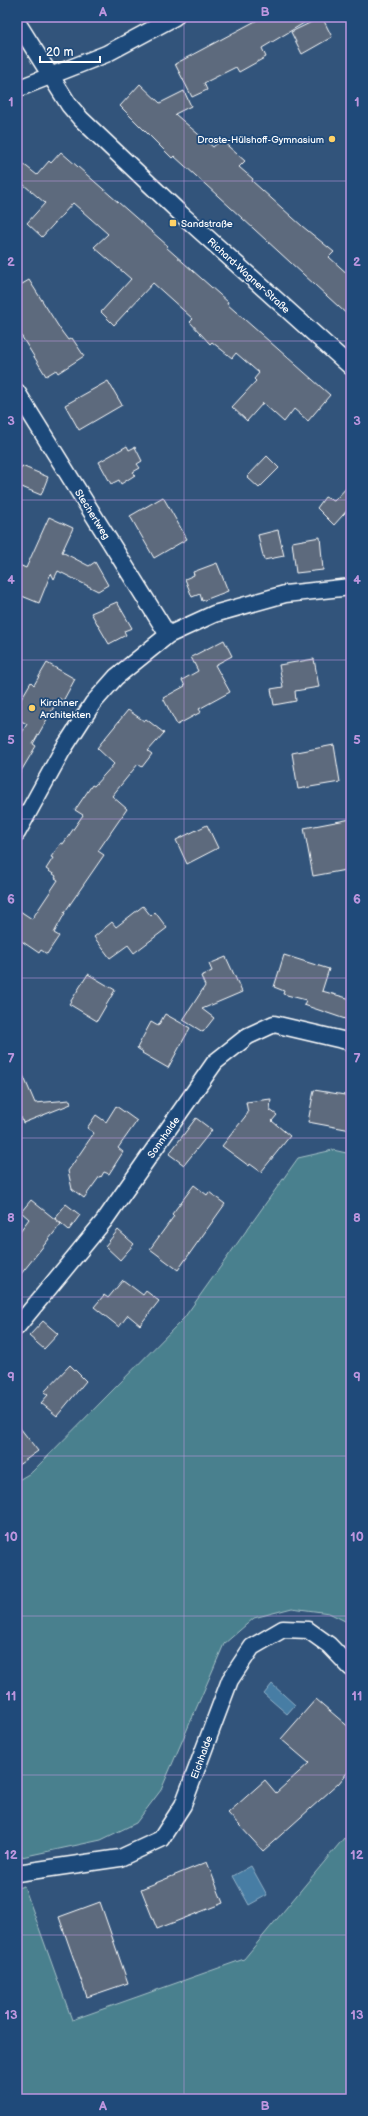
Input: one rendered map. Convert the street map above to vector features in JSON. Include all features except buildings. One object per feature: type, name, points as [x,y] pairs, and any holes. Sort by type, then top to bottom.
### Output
[{"type":"street","points":[[17,89],[52,77],[106,54],[174,17]]},
{"type":"street","name":"Richard-Wagner-Straße","points":[[17,22],[69,105],[93,130],[180,213],[351,367]]},
{"type":"street","name":"Stechertweg","points":[[17,392],[168,635]]},
{"type":"street","points":[[17,833],[62,751],[93,703],[116,677],[168,635],[214,614],[285,594],[351,587]]},
{"type":"street","name":"Sonnhalde","points":[[17,1327],[104,1221],[215,1062],[248,1036],[274,1024],[351,1042]]},
{"type":"street","name":"Eichhalde","points":[[17,1873],[120,1858],[161,1839],[183,1804],[230,1680],[252,1647],[283,1629],[308,1630],[329,1645],[351,1668]]},
{"type":"green space","points":[[333,1150],[351,1154],[351,1624],[329,1613],[292,1608],[254,1618],[224,1644],[161,1790],[136,1823],[101,1840],[17,1858],[17,1481],[32,1472],[184,1318],[298,1158]]},
{"type":"green space","points":[[344,1838],[351,1844],[351,2099],[17,2099],[17,1888],[24,1886],[72,2020],[244,1959]]},
{"type":"water","points":[[272,1684],[295,1705],[287,1714],[264,1694]]},
{"type":"water","points":[[251,1866],[267,1895],[249,1905],[233,1876]]},
{"type":"place","name":"Droste-Hülshoff-Gymnasium","points":[[332,139]]},
{"type":"place","name":"Sandstraße","points":[[173,223]]},
{"type":"place","name":"Kirchner Architekten","points":[[32,708]]}]
